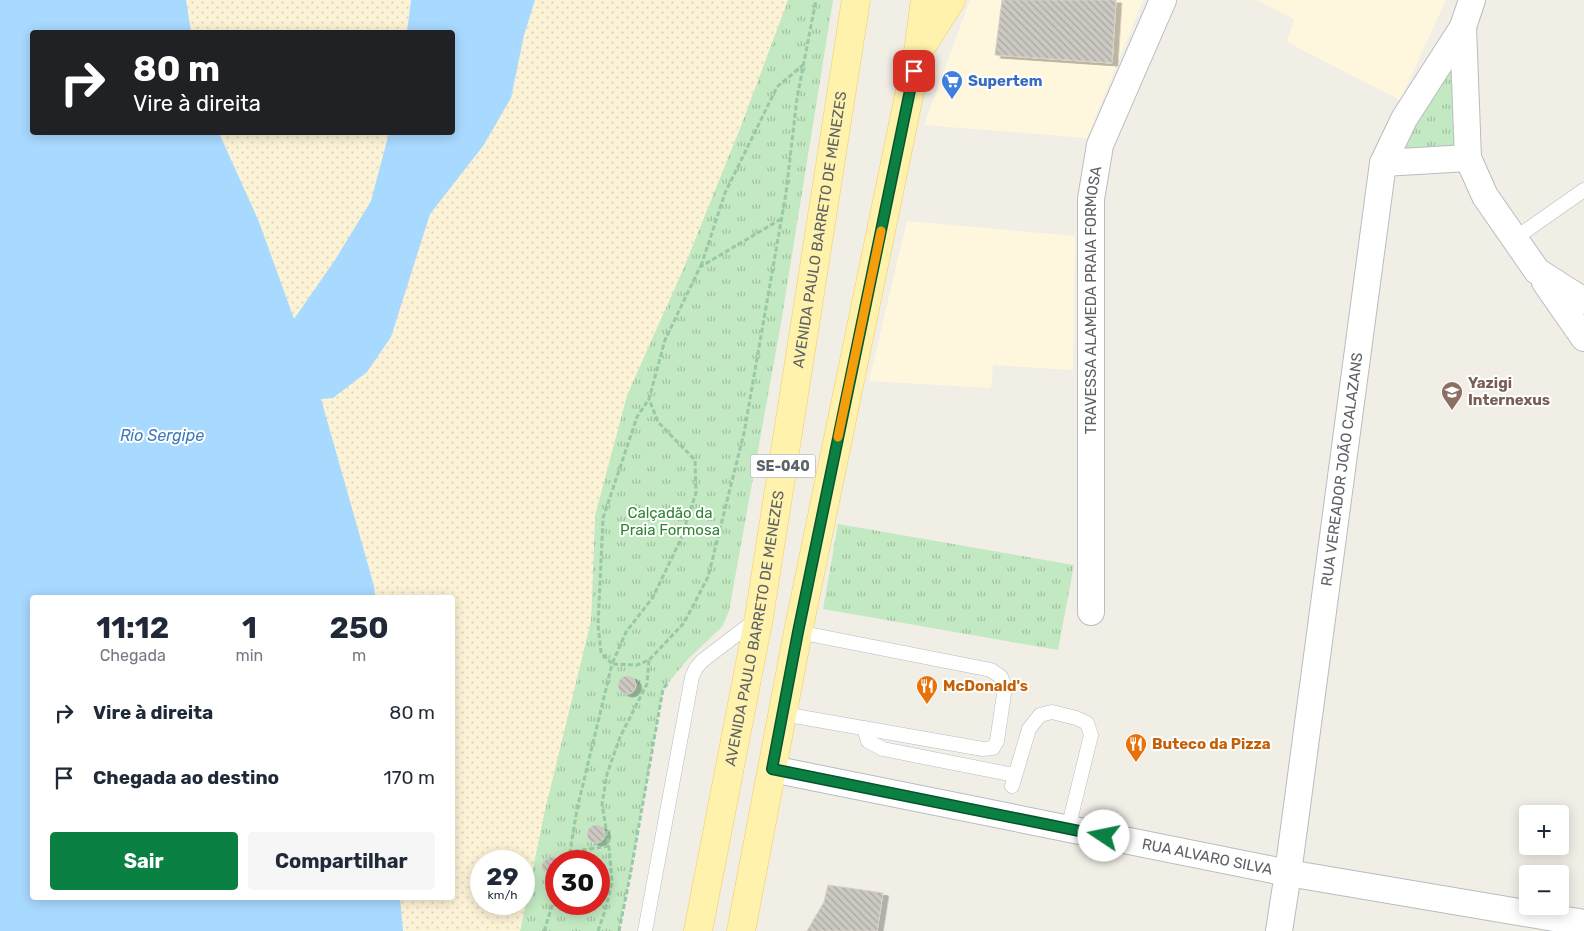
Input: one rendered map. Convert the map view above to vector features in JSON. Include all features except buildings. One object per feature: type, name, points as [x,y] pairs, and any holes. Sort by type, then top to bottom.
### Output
[{"type":"main road","name":"AVENIDA PAULO BARRETO DE MENEZES","points":[[698,931],[759,617],[856,0]]},
{"type":"main road","name":"SE-040","points":[[740,931],[798,632],[918,52],[926,0]]},
{"type":"main road","points":[[918,52],[951,0]]},
{"type":"street","name":"TRAVESSA ALAMEDA PRAIA FORMOSA","points":[[1091,612],[1091,199],[1100,145],[1163,0]]},
{"type":"street","name":"RUA VEREADOR JOÃO CALAZANS","points":[[1279,931],[1383,163],[1404,119],[1463,27],[1472,0]]},
{"type":"street","name":"RUA VEREADOR JOÃO CALAZANS","points":[[1463,27],[1468,158],[1485,196],[1537,271],[1584,301]]},
{"type":"street","points":[[1383,163],[1468,158]]},
{"type":"street","points":[[1537,271],[1584,338]]},
{"type":"street","name":"RUA ALVARO SILVA","points":[[772,769],[1288,873],[1584,923]]},
{"type":"lane","points":[[1514,239],[1584,190]]},
{"type":"lane","points":[[645,931],[692,677],[702,661],[759,617]]},
{"type":"lane","points":[[783,714],[983,749],[992,748],[997,741],[1005,687],[1001,677],[991,670],[798,632]]},
{"type":"lane","points":[[864,728],[868,741],[883,749],[1013,781],[1029,729],[1040,715],[1052,712],[1076,718],[1088,724],[1090,734],[1068,829]]},
{"type":"path","points":[[804,65],[777,88],[725,193],[700,267],[665,340],[649,399],[636,417],[603,518],[598,625],[601,652],[612,664],[636,665],[649,660],[684,623],[708,577],[744,434],[786,193],[797,98],[804,65],[816,0]]},
{"type":"path","points":[[700,267],[781,219]]},
{"type":"path","points":[[570,850],[577,809],[612,664],[626,632],[653,597],[680,541],[696,492],[695,460],[658,422],[649,399]]},
{"type":"path","points":[[598,931],[612,883],[609,846],[602,804],[607,774],[620,737],[647,684],[649,660]]},
{"type":"path","points":[[619,931],[663,689],[669,682]]},
{"type":"path","points":[[583,850],[609,846]]},
{"type":"path","points":[[544,931],[549,915]]},
{"type":"shaded area","points":[[970,0],[1143,0],[1087,138],[924,125]]},
{"type":"shaded area","points":[[1256,0],[1446,0],[1400,100],[1287,42],[1294,19]]},
{"type":"shaded area","points":[[907,221],[1075,236],[1073,370],[993,365],[991,388],[869,381]]},
{"type":"green space","name":"Calçadão da Praia Formosa","points":[[788,0],[833,0],[781,323],[729,611],[722,627],[688,659],[663,689],[619,931],[520,931],[523,915],[535,915],[535,858],[591,620],[595,515],[627,395],[684,267],[740,128]]},
{"type":"green space","points":[[1453,55],[1458,150],[1397,151]]},
{"type":"green space","points":[[838,524],[1074,565],[1058,650],[823,609]]},
{"type":"sand","points":[[186,0],[411,0],[407,30],[191,30]]},
{"type":"sand","points":[[535,0],[788,0],[740,128],[684,267],[627,395],[595,515],[591,620],[535,858],[535,850],[470,850],[470,915],[523,915],[520,931],[403,931],[400,900],[455,900],[455,595],[375,595],[374,586],[321,399],[333,398],[391,337],[430,214],[483,146],[511,98],[524,35]]},
{"type":"sand","points":[[220,135],[388,135],[371,201],[335,260],[294,319],[259,222]]},
{"type":"water","name":"Rio Sergipe","points":[[0,0],[186,0],[191,30],[30,30],[30,135],[220,135],[259,222],[294,319],[335,260],[371,201],[388,135],[455,135],[455,30],[407,30],[411,0],[535,0],[524,35],[511,98],[483,146],[430,214],[391,337],[367,372],[333,398],[321,399],[374,586],[375,595],[30,595],[30,900],[400,900],[403,931],[0,931]]},
{"type":"slow traffic","points":[[838,437],[881,231]]},
{"type":"place","name":"Supertem","points":[[952,100]]},
{"type":"place","name":"Yazigi Internexus","points":[[1452,411]]},
{"type":"place","name":"McDonald's","points":[[927,705]]},
{"type":"place","name":"Buteco da Pizza","points":[[1136,763]]},
{"type":"route","points":[[914,71],[798,632],[772,769],[1104,836]]}]
